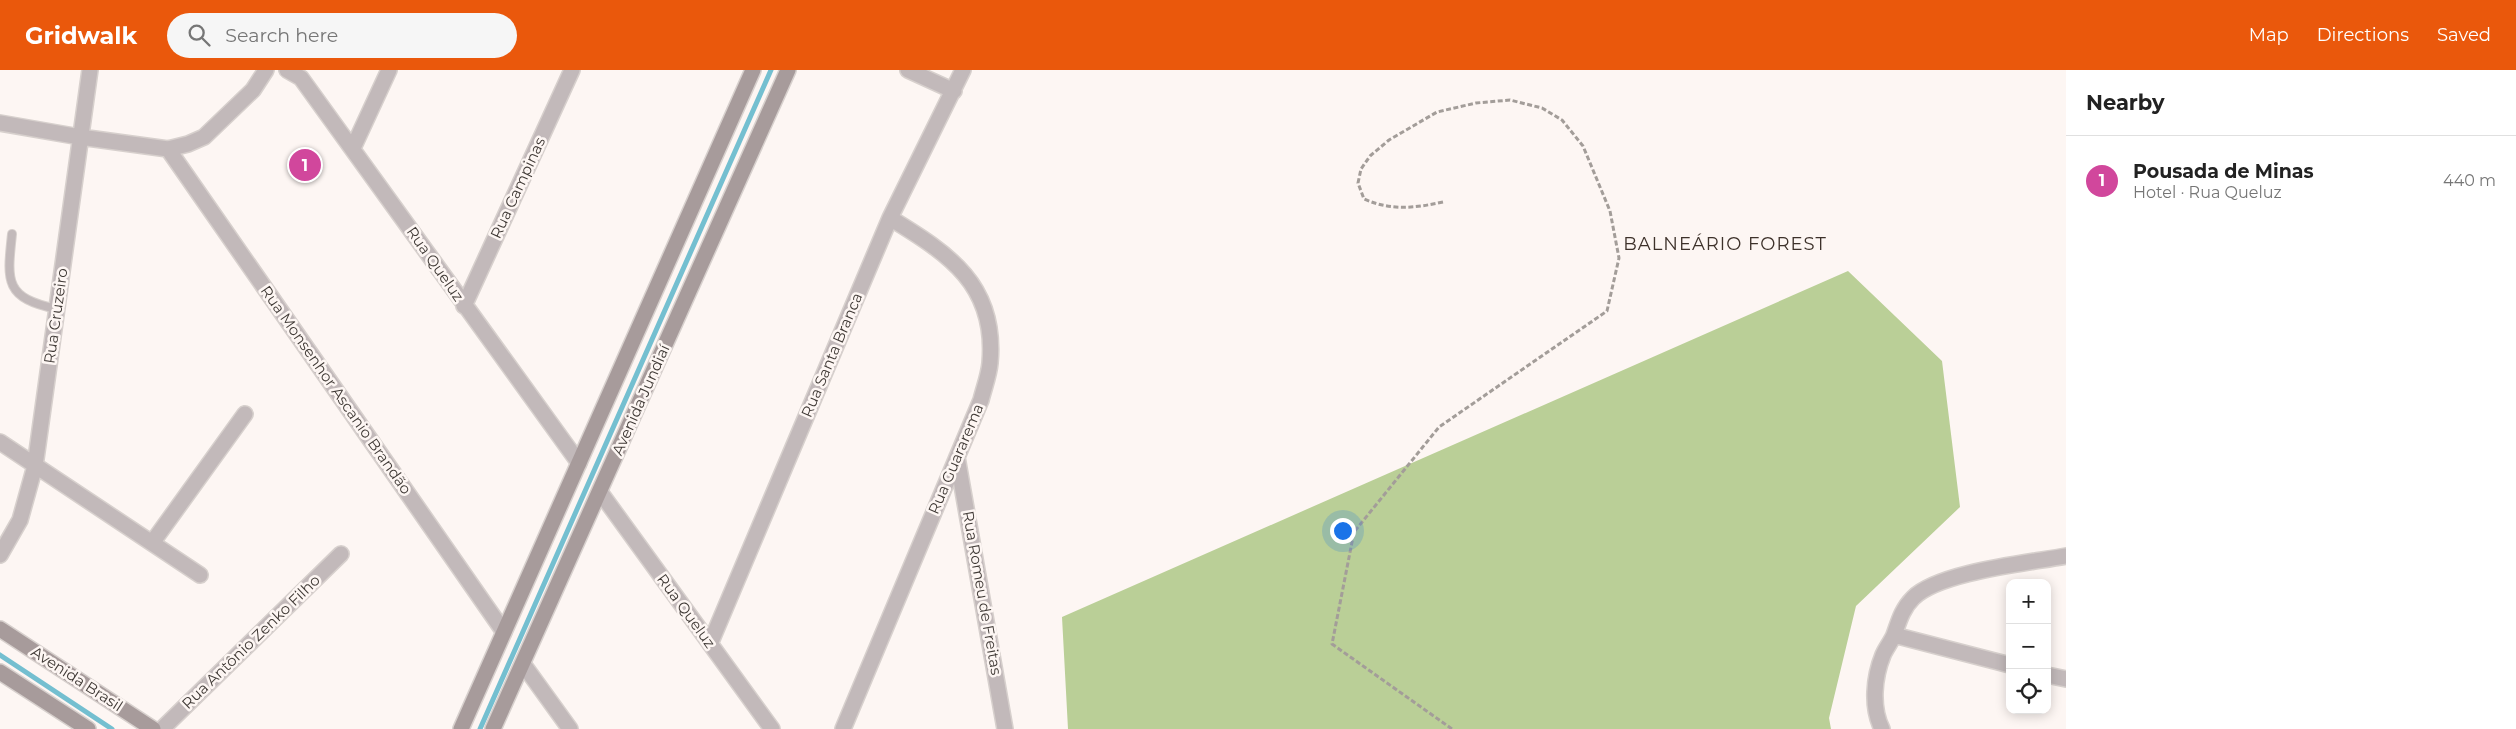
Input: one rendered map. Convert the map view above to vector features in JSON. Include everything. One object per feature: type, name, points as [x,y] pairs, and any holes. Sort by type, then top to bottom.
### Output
[{"type":"main road","name":"Avenida Jundiaí","points":[[461,729],[753,70]]},
{"type":"main road","name":"Avenida Jundiaí","points":[[493,729],[788,70]]},
{"type":"main road","name":"Avenida Brasil","points":[[0,629],[153,729]]},
{"type":"main road","points":[[0,672],[88,729]]},
{"type":"street","name":"Rua Cruzeiro","points":[[0,555],[20,520],[35,466],[90,70]]},
{"type":"street","points":[[0,123],[80,137],[168,149],[188,144],[204,137],[253,90],[266,70]]},
{"type":"street","name":"Rua Queluz","points":[[287,70],[301,78],[579,463]]},
{"type":"street","points":[[353,148],[389,70]]},
{"type":"street","name":"Rua Campinas","points":[[464,306],[572,70]]},
{"type":"street","points":[[908,70],[954,91]]},
{"type":"street","name":"Rua Santa Branca","points":[[710,644],[890,218],[963,70]]},
{"type":"street","name":"Rua Monsenhor Ascanio Brandão","points":[[168,149],[504,632]]},
{"type":"street","name":"Rua Guararema","points":[[843,729],[981,400],[990,365],[991,337],[982,299],[966,273],[935,245],[890,218]]},
{"type":"street","points":[[152,543],[245,414]]},
{"type":"street","points":[[0,442],[200,575]]},
{"type":"street","name":"Rua Romeu de Freitas","points":[[957,457],[1005,729]]},
{"type":"street","name":"Rua Queluz","points":[[600,492],[772,729]]},
{"type":"street","name":"Rua Antônio Zenko Filho","points":[[162,729],[341,554]]},
{"type":"street","points":[[1882,729],[1874,695],[1876,679],[1885,649],[1894,635],[1901,614],[1907,605],[1923,590],[1933,585],[1983,572],[2066,556]]},
{"type":"street","points":[[1894,635],[2006,664]]},
{"type":"street","points":[[523,664],[570,729]]},
{"type":"street","points":[[2051,676],[2066,679]]},
{"type":"lane","points":[[12,234],[8,274],[15,291],[32,304],[57,309]]},
{"type":"path","points":[[1443,202],[1411,209],[1379,206],[1364,199],[1358,183],[1361,170],[1370,156],[1389,140],[1437,112],[1476,104],[1510,100],[1542,108],[1562,120],[1583,146],[1610,211],[1619,258],[1607,311],[1439,428],[1354,532],[1332,644],[1452,729]]},
{"type":"green space","points":[[1848,271],[1942,361],[1960,507],[1856,606],[1829,718],[1831,729],[1068,729],[1062,617]]},
{"type":"waterway","points":[[480,729],[771,70]]},
{"type":"waterway","points":[[0,655],[112,729]]},
{"type":"place","name":"Pousada de Minas","points":[[305,165]]},
{"type":"district","name":"BALNEÁRIO FOREST","points":[[1725,244]]}]
